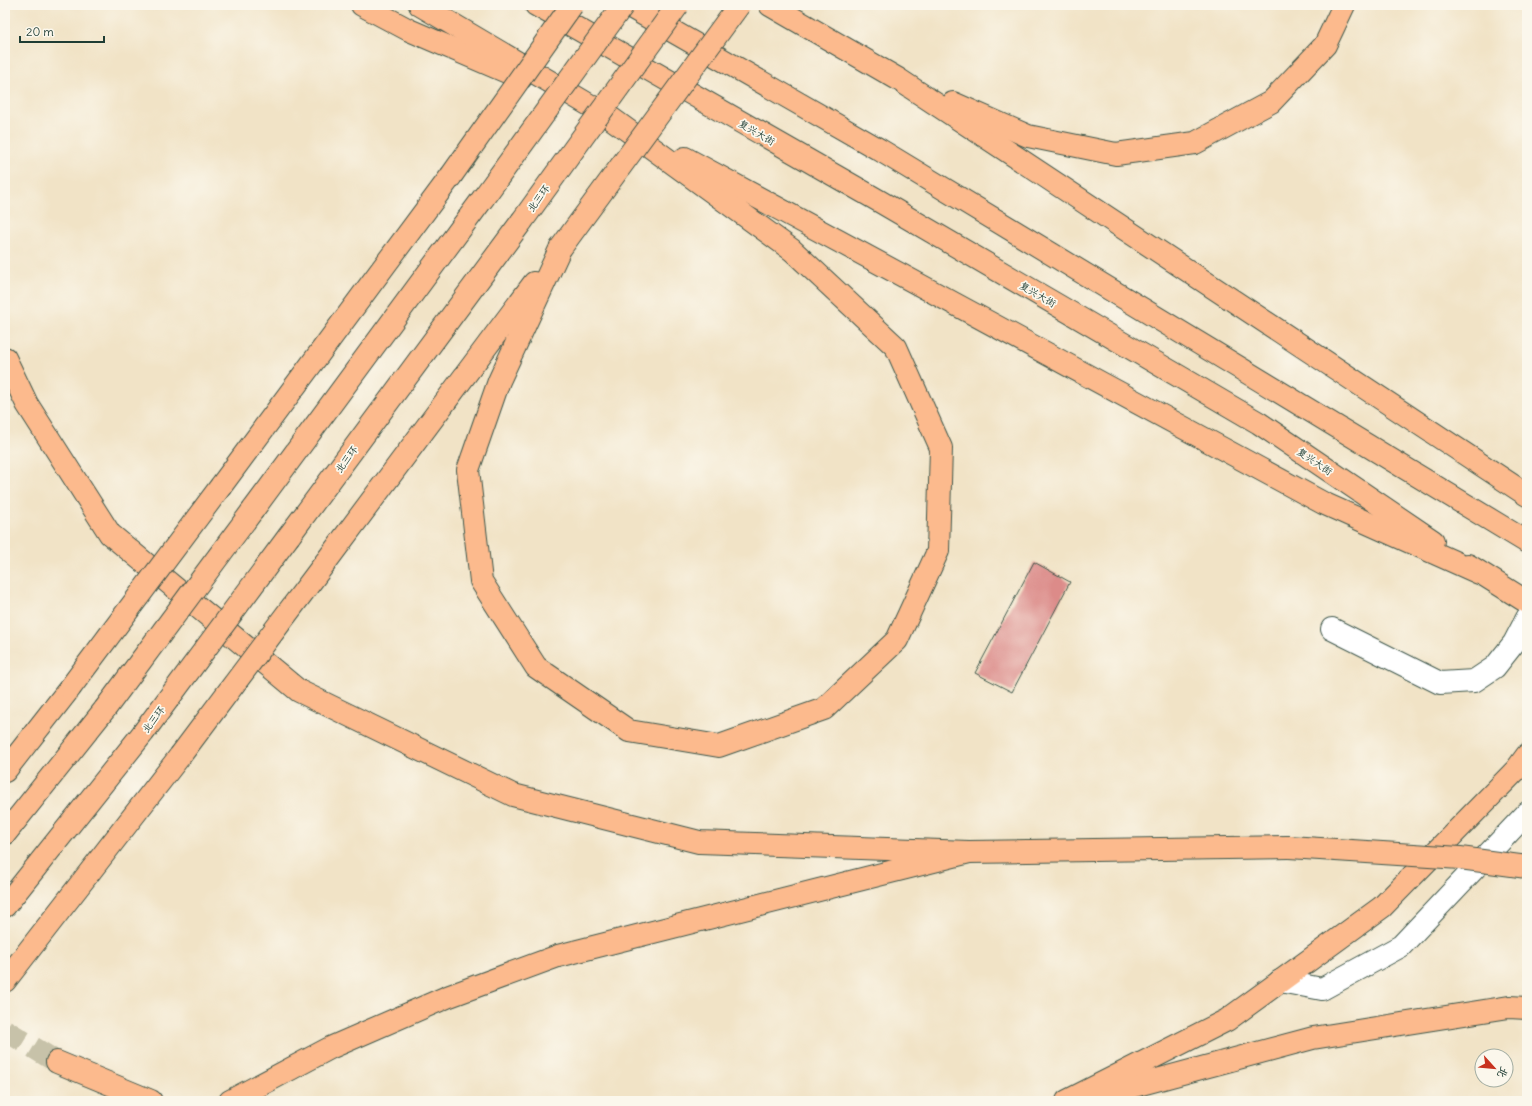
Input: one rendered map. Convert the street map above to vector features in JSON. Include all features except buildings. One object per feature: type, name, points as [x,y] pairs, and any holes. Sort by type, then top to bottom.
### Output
[{"type":"main road","points":[[362,5],[410,30],[608,116],[792,250],[896,347],[941,448],[938,551],[897,640],[824,709],[719,746],[629,731],[536,667],[481,581],[468,470],[499,381],[560,249]]},
{"type":"main road","points":[[420,5],[608,116],[1323,503],[1479,572]]},
{"type":"main road","name":"复兴大街","points":[[536,5],[874,198],[1259,423],[1479,572],[1527,602]]},
{"type":"main road","points":[[5,771],[70,688],[451,176],[572,5]]},
{"type":"main road","points":[[5,834],[105,709],[254,510],[484,198],[623,5]]},
{"type":"main road","points":[[628,5],[880,150],[1527,542]]},
{"type":"main road","name":"北三环","points":[[5,906],[143,733],[522,221],[678,5]]},
{"type":"main road","points":[[5,981],[180,756],[560,249],[739,5]]},
{"type":"main road","points":[[770,5],[898,79],[1527,495]]},
{"type":"main road","points":[[898,79],[1028,136],[1116,154],[1195,143],[1272,102],[1325,45],[1344,5]]},
{"type":"main road","points":[[5,358],[27,404],[110,534],[299,692],[513,795],[699,842],[969,852],[1289,847],[1460,858],[1527,867]]},
{"type":"main road","points":[[1067,1101],[1227,1020],[1382,907],[1516,770],[1527,755]]},
{"type":"main road","points":[[230,1101],[330,1048],[447,998],[558,956],[969,852]]},
{"type":"main road","points":[[1077,1101],[1313,1038],[1509,1007],[1527,1008]]},
{"type":"main road","points":[[57,1062],[151,1101]]},
{"type":"lane","points":[[1332,629],[1440,683],[1474,681],[1495,667],[1514,643],[1527,618]]},
{"type":"lane","points":[[1280,981],[1322,989],[1401,946],[1527,813]]},
{"type":"tunnel","points":[[5,1030],[57,1062]]}]
